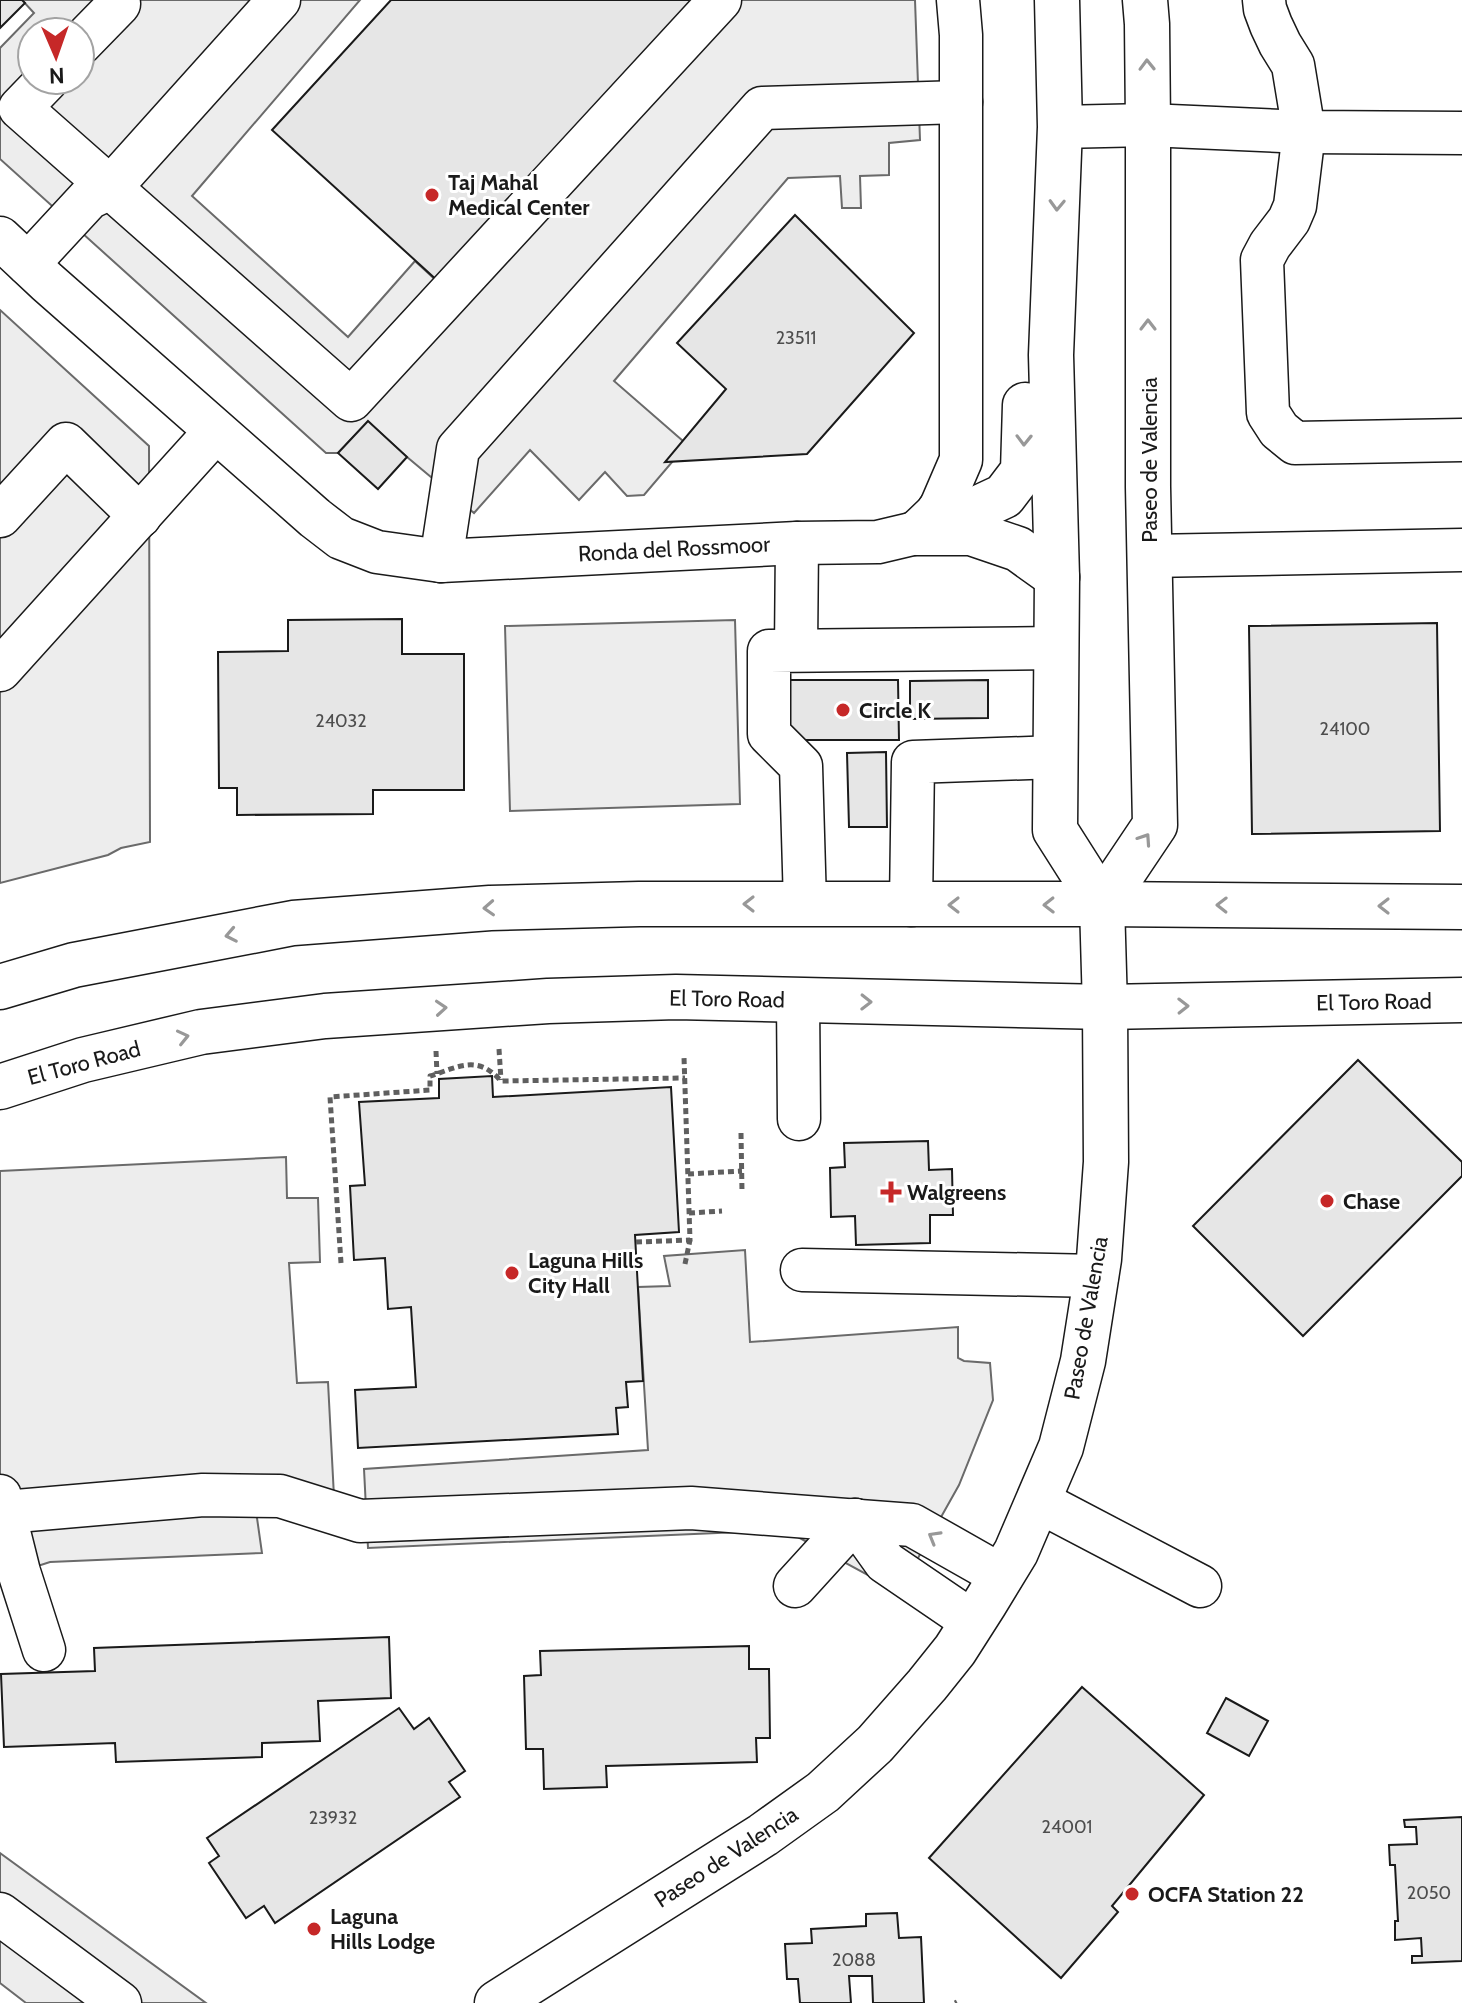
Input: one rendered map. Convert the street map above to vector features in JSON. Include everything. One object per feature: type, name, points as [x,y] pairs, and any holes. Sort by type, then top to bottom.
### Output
[{"type":"main road","points":[[1057,0],[1060,127],[1051,355],[1057,577],[1055,830],[1102,904]]},
{"type":"main road","name":"Paseo de Valencia","points":[[497,2003],[763,1835],[823,1792],[875,1744],[955,1650],[1002,1576],[1016,1552],[1061,1447],[1083,1361],[1097,1276],[1106,1162],[1102,904],[1155,825],[1145,0]]},
{"type":"main road","points":[[928,522],[974,510],[1004,496],[1023,471],[1025,382],[1032,321],[1054,285]]},
{"type":"main road","points":[[928,522],[1018,549],[1057,577]]},
{"type":"main road","points":[[0,987],[74,965],[293,923],[490,908],[639,904],[1462,907]]},
{"type":"main road","name":"El Toro Road","points":[[0,1087],[83,1060],[201,1032],[325,1016],[548,1001],[676,997],[1105,1007],[1462,1000]]},
{"type":"street","points":[[25,261],[107,214],[110,188],[279,0]]},
{"type":"street","points":[[32,96],[20,108],[351,400],[720,0]]},
{"type":"street","points":[[928,522],[961,460],[958,0]]},
{"type":"street","points":[[1264,0],[1271,25],[1293,65],[1304,132],[1295,206],[1262,260],[1268,413],[1279,430],[1295,443],[1462,440]]},
{"type":"street","points":[[96,28],[119,4]]},
{"type":"street","points":[[441,561],[458,449],[762,108],[961,102]]},
{"type":"street","points":[[1060,127],[1148,125],[1304,132],[1462,133]]},
{"type":"street","name":"Ronda del Rossmoor","points":[[25,261],[315,518],[341,538],[377,552],[441,561],[797,543],[878,542],[928,522]]},
{"type":"street","points":[[0,670],[215,432]]},
{"type":"street","points":[[0,516],[66,444],[140,516]]},
{"type":"street","points":[[796,650],[797,543]]},
{"type":"street","points":[[1150,556],[1462,550]]},
{"type":"street","points":[[805,904],[801,766],[769,734],[769,651],[1056,648]]},
{"type":"street","points":[[911,905],[913,762],[1056,757]]},
{"type":"street","points":[[798,1000],[799,1119]]},
{"type":"street","points":[[802,1270],[1097,1276]]},
{"type":"street","points":[[44,1650],[2,1507],[203,1495],[265,1495],[280,1496],[360,1521],[691,1508],[912,1525],[1002,1576]]},
{"type":"street","points":[[1038,1501],[1200,1586]]},
{"type":"street","points":[[795,1586],[855,1520]]},
{"type":"street","points":[[855,1520],[885,1562],[973,1622]]},
{"type":"street","points":[[0,1914],[120,2003]]},
{"type":"path","points":[[499,1049],[501,1081]]},
{"type":"path","points":[[436,1051],[437,1074]]},
{"type":"path","points":[[684,1057],[690,1240],[685,1264]]},
{"type":"path","points":[[341,1263],[330,1097],[430,1090],[430,1076],[469,1063],[492,1070],[501,1081]]},
{"type":"path","points":[[501,1081],[685,1078]]},
{"type":"path","points":[[741,1133],[742,1191]]},
{"type":"path","points":[[688,1174],[742,1171]]},
{"type":"path","points":[[689,1213],[722,1211]]},
{"type":"path","points":[[636,1242],[690,1240]]},
{"type":"shaded area","points":[[22,0],[360,0],[192,196],[348,337],[415,261],[439,283],[699,0],[915,0],[920,140],[889,143],[889,175],[860,176],[861,208],[842,208],[840,176],[788,178],[614,381],[683,441],[673,461],[644,495],[627,496],[605,472],[579,500],[530,450],[474,513],[368,422],[338,453],[326,453],[0,159],[0,48],[16,32],[16,96],[96,96],[96,16],[31,16],[34,13]]},
{"type":"shaded area","points":[[0,310],[149,446],[150,842],[0,883]]},
{"type":"shaded area","points":[[735,620],[740,804],[510,811],[505,626]]},
{"type":"shaded area","points":[[286,1157],[287,1198],[318,1198],[320,1262],[289,1263],[297,1383],[328,1382],[336,1535],[292,1514],[256,1511],[262,1553],[50,1562],[19,1572],[0,1533],[0,1171]]},
{"type":"shaded area","points":[[745,1250],[750,1342],[958,1327],[958,1358],[990,1363],[993,1400],[959,1485],[899,1592],[785,1530],[368,1548],[364,1469],[648,1450],[638,1287],[670,1286],[664,1256]]},
{"type":"shaded area","points":[[0,1853],[206,2003],[26,2003],[0,1983]]},
{"type":"building","points":[[0,0],[22,0],[25,3],[0,28]]},
{"type":"building","name":"Taj Mahal Medical Center","points":[[391,0],[699,0],[440,283],[272,130]]},
{"type":"building","points":[[795,215],[914,333],[807,454],[665,462],[726,389],[677,343]]},
{"type":"building","points":[[368,421],[407,457],[378,489],[338,453]]},
{"type":"building","points":[[402,619],[402,654],[464,654],[464,790],[373,790],[373,814],[237,815],[237,788],[219,788],[218,652],[288,651],[288,620]]},
{"type":"building","points":[[1437,623],[1440,831],[1252,834],[1249,626]]},
{"type":"building","name":"Circle K","points":[[788,680],[898,680],[899,740],[788,740]]},
{"type":"building","points":[[988,680],[988,718],[910,719],[910,681]]},
{"type":"building","points":[[886,752],[887,827],[849,827],[847,753]]},
{"type":"building","name":"Chase","points":[[1358,1060],[1462,1162],[1462,1176],[1303,1336],[1193,1226]]},
{"type":"building","name":"Laguna Hills City Hall","points":[[492,1076],[493,1097],[671,1087],[679,1232],[635,1235],[643,1381],[626,1382],[628,1407],[616,1408],[618,1434],[358,1448],[355,1390],[416,1387],[411,1307],[388,1309],[385,1258],[354,1260],[350,1186],[365,1185],[359,1102],[439,1098],[439,1079]]},
{"type":"building","name":"Walgreens","points":[[928,1141],[929,1170],[952,1169],[953,1215],[930,1215],[930,1243],[856,1245],[855,1216],[831,1217],[830,1168],[845,1167],[844,1143]]},
{"type":"building","points":[[389,1637],[391,1698],[318,1701],[320,1741],[262,1743],[262,1757],[116,1762],[115,1743],[4,1747],[1,1674],[95,1671],[94,1648]]},
{"type":"building","points":[[749,1646],[749,1669],[769,1669],[770,1738],[756,1738],[757,1762],[606,1766],[607,1787],[544,1789],[543,1749],[526,1749],[524,1676],[541,1675],[540,1651]]},
{"type":"building","points":[[1082,1687],[1204,1795],[1112,1906],[1118,1912],[1061,1978],[929,1858]]},
{"type":"building","points":[[1226,1698],[1268,1721],[1249,1756],[1207,1733]]},
{"type":"building","points":[[399,1708],[414,1729],[429,1718],[465,1771],[449,1782],[460,1797],[275,1923],[264,1906],[246,1918],[209,1863],[219,1856],[207,1838]]},
{"type":"building","points":[[1462,1817],[1462,1961],[1412,1963],[1412,1956],[1422,1956],[1421,1938],[1395,1940],[1395,1921],[1398,1921],[1395,1865],[1390,1865],[1389,1845],[1417,1844],[1416,1827],[1405,1827],[1404,1820]]},
{"type":"building","points":[[897,1913],[899,1938],[921,1937],[924,2003],[873,2003],[872,1976],[849,1976],[851,2003],[800,2003],[798,1979],[787,1979],[785,1944],[812,1943],[811,1929],[866,1926],[866,1914]]},
{"type":"place","name":"Taj Mahal Medical Center","points":[[432,195]]},
{"type":"place","name":"Circle K","points":[[843,710]]},
{"type":"place","name":"Walgreens","points":[[891,1192]]},
{"type":"place","name":"Chase","points":[[1327,1201]]},
{"type":"place","name":"Laguna Hills City Hall","points":[[512,1273]]},
{"type":"place","name":"OCFA Station 22","points":[[1132,1894]]},
{"type":"place","name":"Laguna Hills Lodge","points":[[314,1929]]}]
